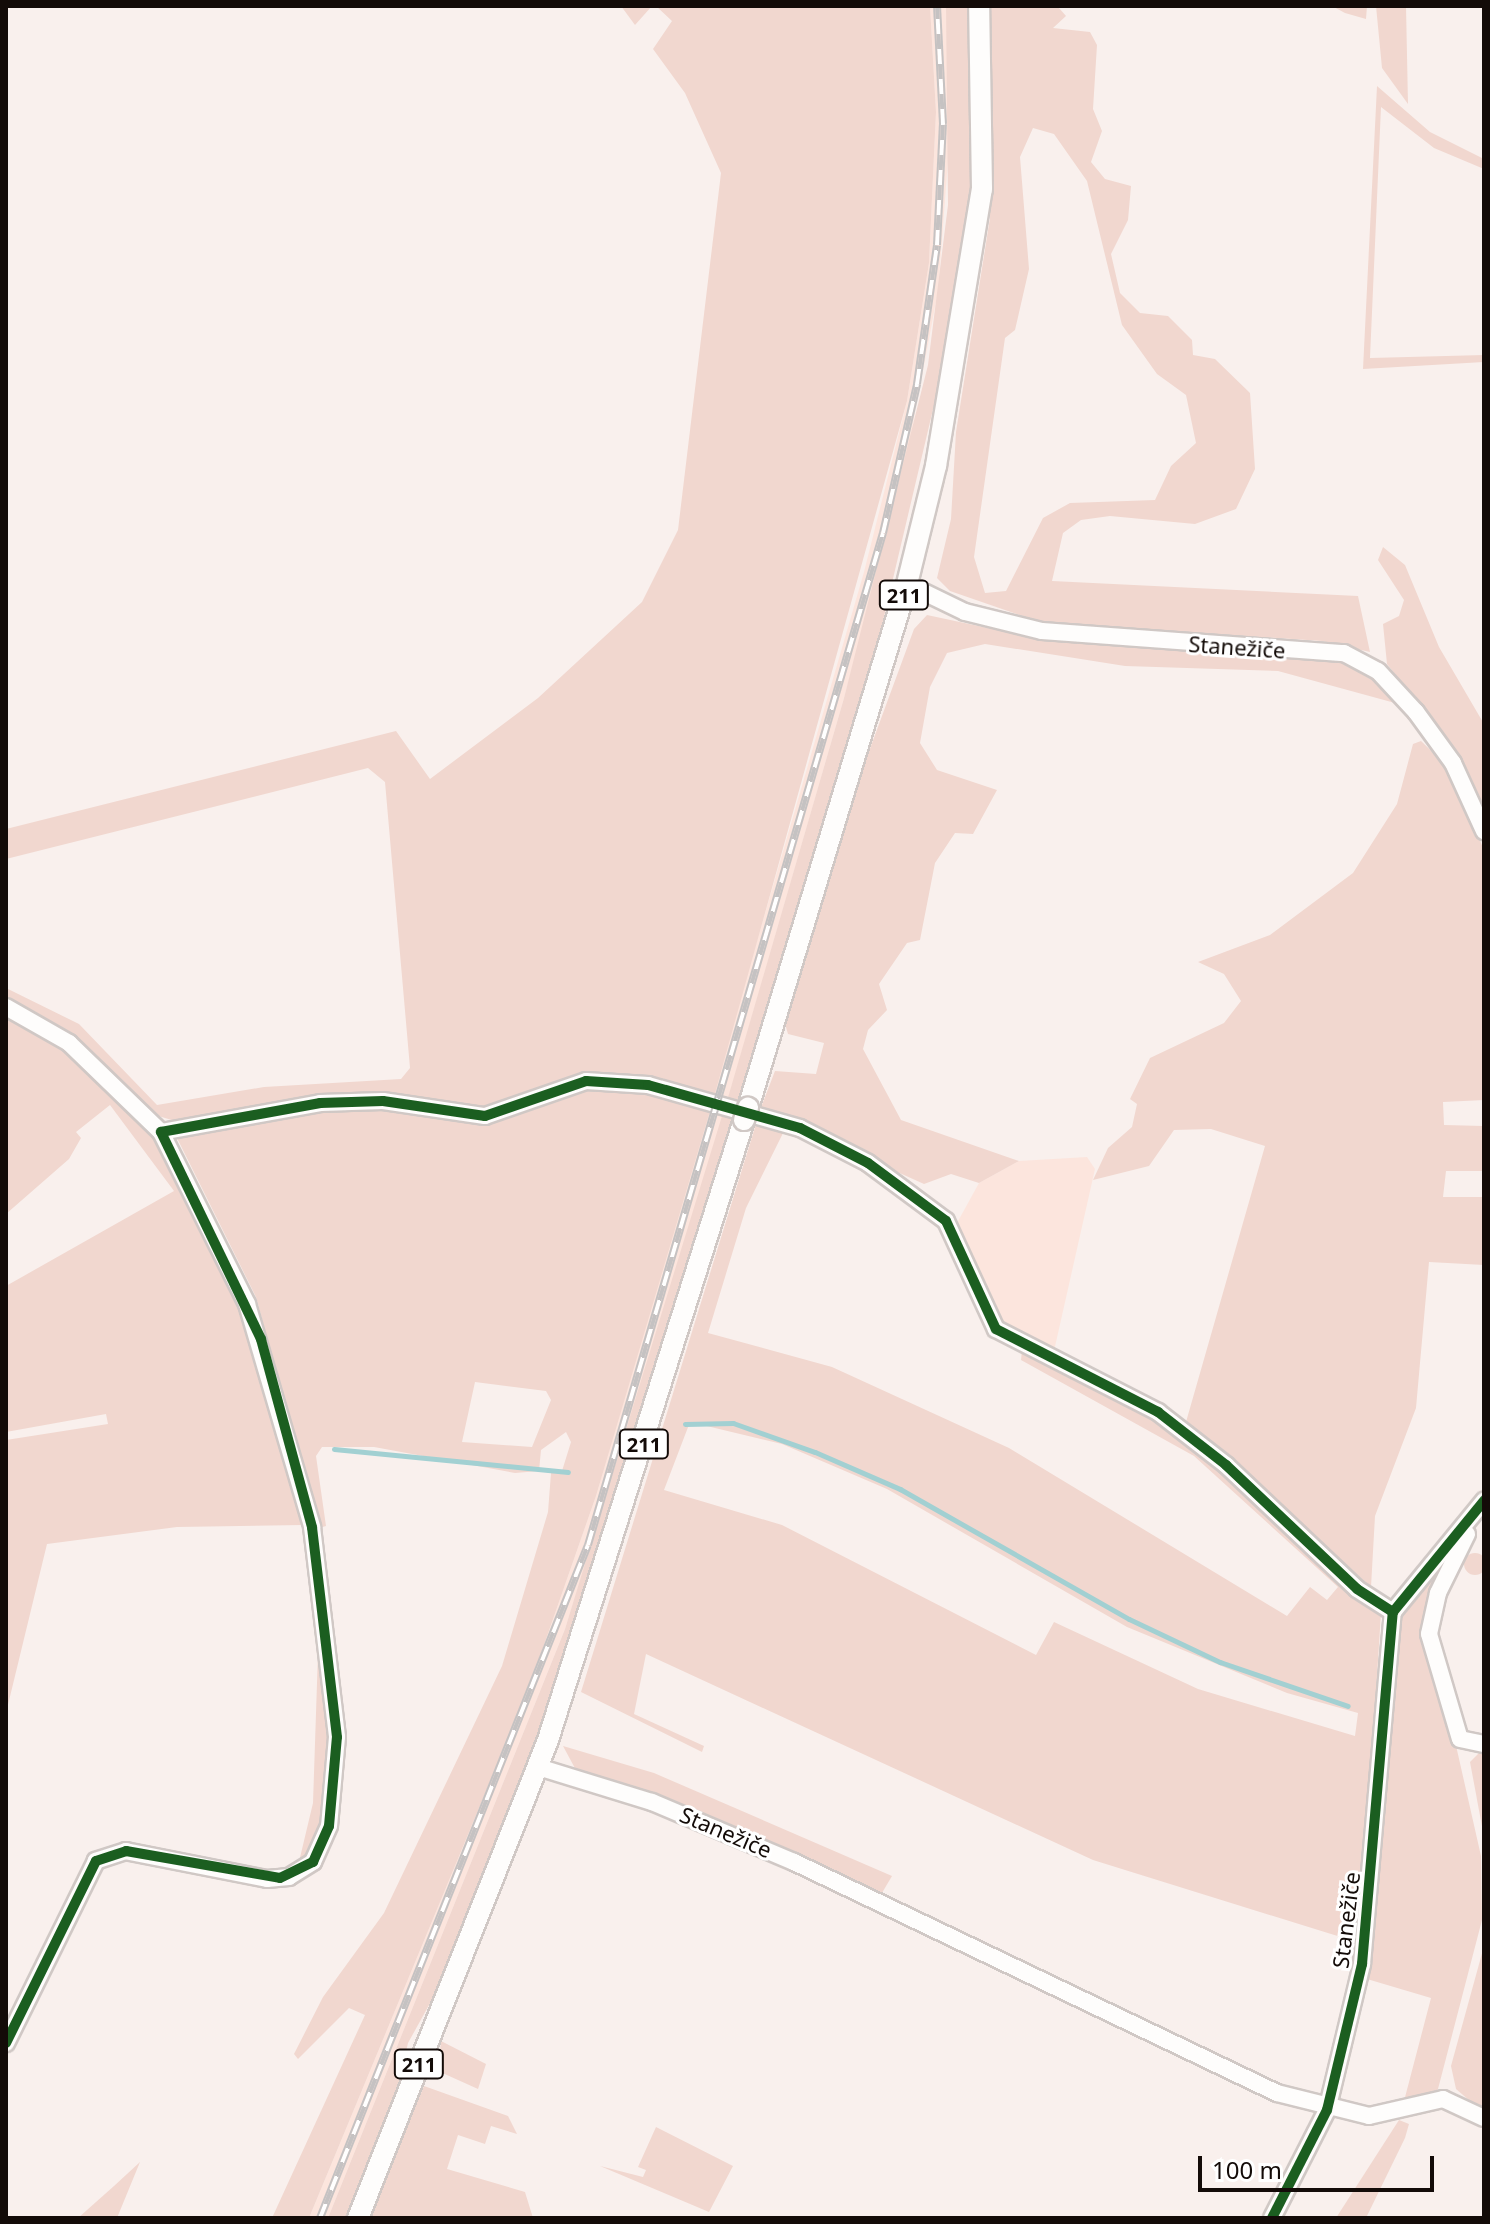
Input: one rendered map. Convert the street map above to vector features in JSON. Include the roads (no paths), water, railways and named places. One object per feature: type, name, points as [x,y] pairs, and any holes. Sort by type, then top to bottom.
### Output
[{"type":"main road","name":"211","points":[[358,2218],[538,1767],[746,1114],[907,584],[974,265],[984,132],[979,6]]},
{"type":"street","name":"Stanežiče","points":[[907,584],[965,612],[1042,631],[1344,653],[1378,671],[1416,712],[1453,763],[1484,831]]},
{"type":"street","points":[[6,1007],[69,1043],[161,1132],[261,1339],[312,1527],[337,1737],[329,1826],[313,1862],[280,1878],[126,1851],[96,1861],[6,2043]]},
{"type":"street","points":[[161,1132],[320,1103],[383,1101],[485,1116],[586,1081],[648,1085],[800,1128],[868,1163],[946,1221],[996,1329],[1158,1412],[1393,1612],[1475,1517]]},
{"type":"street","points":[[1484,1501],[1438,1593],[1429,1634],[1460,1739],[1484,1744]]},
{"type":"street","name":"Stanežiče","points":[[1272,2218],[1327,2110],[1362,1964],[1393,1612]]},
{"type":"street","name":"Stanežiče","points":[[538,1767],[652,1802],[781,1856],[1252,2082],[1327,2110]]},
{"type":"street","points":[[1327,2110],[1398,2114],[1443,2099],[1484,2118]]},
{"type":"waterway","points":[[685,1424],[733,1423],[815,1452],[900,1489],[1129,1619],[1220,1662],[1348,1706]]},
{"type":"waterway","points":[[334,1449],[568,1472]]},
{"type":"railway","points":[[320,2218],[588,1545],[883,533],[917,384],[937,245],[943,124],[937,6]]}]
